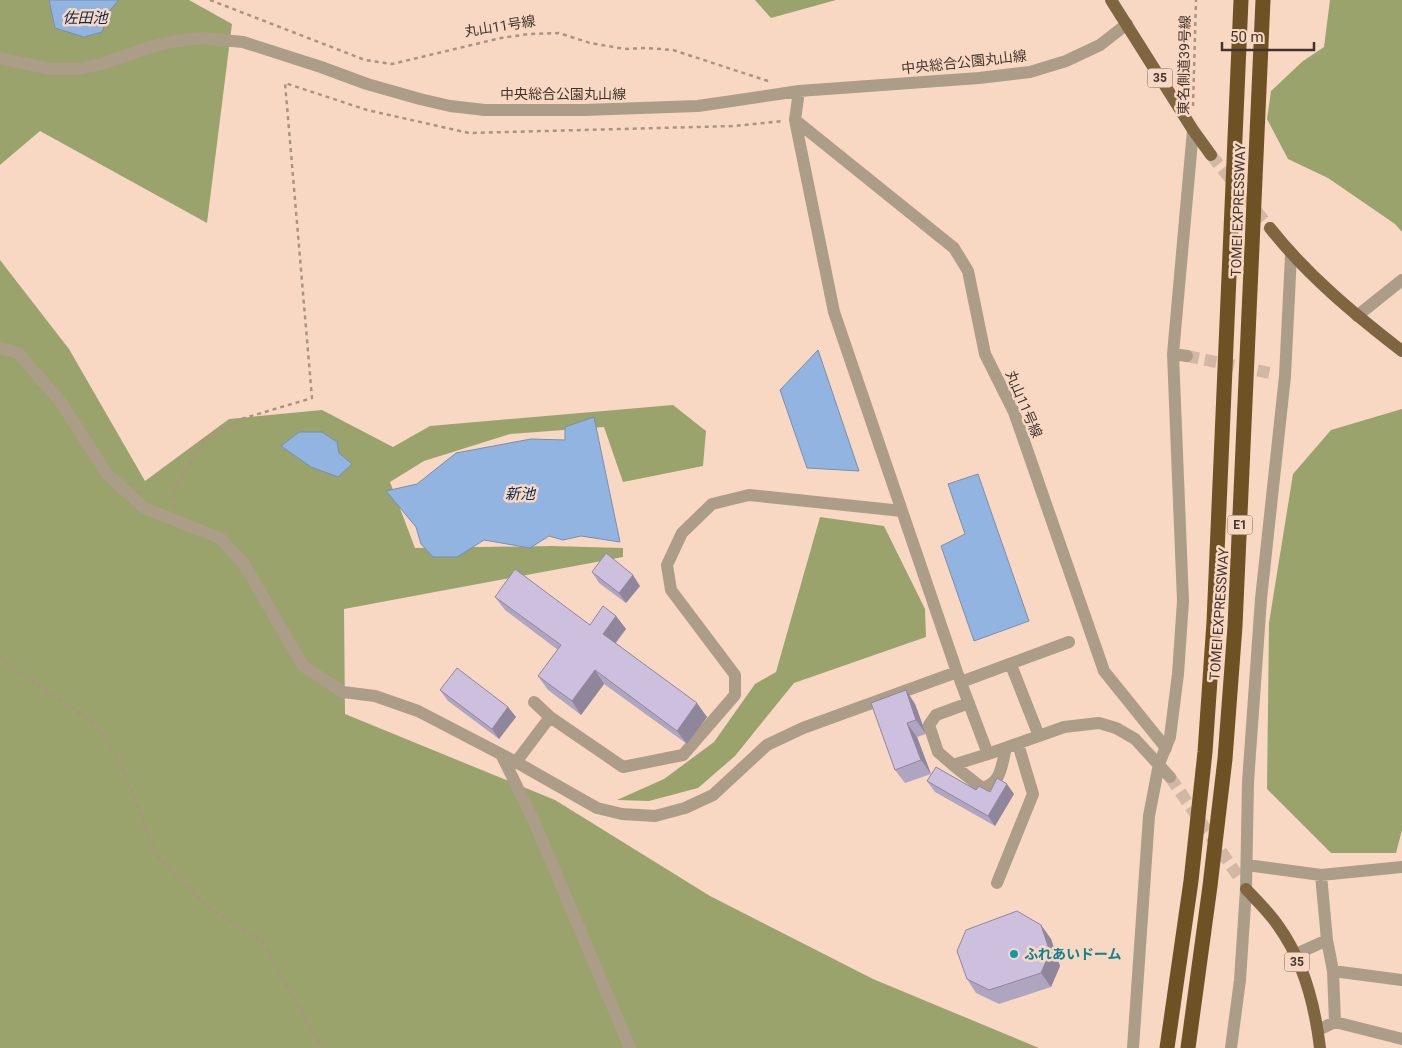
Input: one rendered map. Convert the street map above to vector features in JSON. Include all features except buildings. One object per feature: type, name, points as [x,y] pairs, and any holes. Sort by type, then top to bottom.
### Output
[{"type":"highway","name":"TOMEI EXPRESSWAY","points":[[1167,1048],[1191,880],[1205,752],[1214,622],[1241,0]]},
{"type":"highway","name":"TOMEI EXPRESSWAY","points":[[1188,1048],[1225,760],[1235,626],[1263,0]]},
{"type":"main road","name":"35","points":[[1111,0],[1193,130],[1212,155]]},
{"type":"main road","points":[[1270,228],[1291,255],[1356,316],[1402,351]]},
{"type":"main road","name":"35","points":[[1246,889],[1279,927],[1294,955],[1312,999],[1320,1048]]},
{"type":"street","name":"中央総合公園丸山線","points":[[0,58],[50,69],[78,68],[102,64],[150,47],[201,38],[243,42],[367,84],[450,106],[485,110],[584,110],[698,106],[799,91],[979,78],[1030,72],[1066,61],[1100,45],[1127,24]]},
{"type":"street","points":[[799,91],[796,120],[834,312],[959,677],[988,754]]},
{"type":"street","name":"丸山11号線","points":[[796,120],[954,248],[968,271],[985,354],[1014,412],[1104,671],[1166,748]]},
{"type":"street","points":[[1133,1048],[1149,816],[1159,764],[1170,737],[1178,674],[1183,601],[1173,354],[1193,130]]},
{"type":"street","points":[[1231,1048],[1240,980],[1247,865],[1248,782],[1261,599],[1291,255]]},
{"type":"street","points":[[1356,316],[1402,280]]},
{"type":"street","points":[[0,348],[17,352],[60,401],[107,474],[144,508],[220,538],[244,564],[303,666],[342,692],[375,696],[418,711],[502,754],[597,808],[622,814],[656,816],[685,808],[713,795],[766,745],[803,728],[959,677],[1011,665],[1069,642]]},
{"type":"street","points":[[1173,354],[1187,356]]},
{"type":"street","points":[[534,702],[550,717],[623,766],[683,755],[735,695],[736,675],[671,590],[667,564],[682,533],[712,504],[749,495],[902,511]]},
{"type":"street","points":[[1011,665],[1039,736]]},
{"type":"street","points":[[969,703],[936,715],[929,725],[938,752],[982,788],[991,786],[998,778],[1012,746]]},
{"type":"street","points":[[516,762],[550,717]]},
{"type":"street","points":[[953,765],[1064,727],[1098,723],[1116,728],[1135,739],[1170,777]]},
{"type":"street","points":[[997,884],[1033,794],[1012,746]]},
{"type":"street","points":[[502,754],[533,818],[630,1048]]},
{"type":"street","points":[[1247,865],[1321,874],[1402,867]]},
{"type":"street","points":[[1321,874],[1327,940],[1333,971],[1335,1022]]},
{"type":"street","points":[[1238,876],[1246,889]]},
{"type":"street","points":[[1294,955],[1327,940]]},
{"type":"street","points":[[1333,971],[1402,980]]},
{"type":"street","points":[[1318,1030],[1335,1022],[1402,1039]]},
{"type":"path","name":"丸山11号線","points":[[210,0],[374,62],[392,64],[501,38],[529,34],[559,33],[590,43],[625,49],[673,50],[771,82]]},
{"type":"path","name":"東名側道39号線","points":[[1193,130],[1196,0]]},
{"type":"path","points":[[175,519],[173,492],[204,440],[241,419],[312,398],[285,83],[367,110],[469,133],[734,126],[796,120]]},
{"type":"path","points":[[0,656],[95,724],[120,762],[157,856],[208,907],[262,941],[322,1048]]},
{"type":"green space","points":[[0,0],[189,0],[232,24],[207,223],[40,131],[0,165]]},
{"type":"green space","points":[[755,0],[836,0],[771,18]]},
{"type":"green space","points":[[1330,0],[1402,0],[1402,232],[1395,224],[1328,178],[1288,159],[1267,119],[1271,91],[1303,61],[1324,47]]},
{"type":"green space","points":[[0,260],[69,349],[145,481],[229,419],[322,410],[393,447],[430,426],[673,405],[706,431],[703,466],[623,482],[604,427],[510,434],[424,461],[390,482],[415,548],[552,546],[623,548],[623,557],[344,609],[345,714],[555,800],[710,896],[873,979],[1039,1048],[0,1048]]},
{"type":"green space","points":[[1402,409],[1402,830],[1396,853],[1331,853],[1267,789],[1269,623],[1293,474],[1331,430]]},
{"type":"green space","points":[[820,517],[884,526],[925,609],[926,637],[794,683],[735,756],[698,788],[649,801],[617,800],[664,779],[714,742],[755,684],[776,672]]},
{"type":"water","name":"佐田池","points":[[49,0],[119,0],[110,10],[102,32],[84,37],[55,28]]},
{"type":"water","points":[[818,350],[859,471],[807,468],[780,390]]},
{"type":"water","name":"新池","points":[[594,417],[620,542],[581,536],[563,540],[549,536],[530,548],[484,540],[457,557],[433,557],[421,544],[416,527],[386,491],[417,484],[456,453],[531,439],[565,440],[565,427]]},
{"type":"water","points":[[299,432],[322,432],[337,442],[339,453],[352,464],[338,477],[311,467],[281,446]]},
{"type":"water","points":[[978,474],[1029,621],[974,641],[941,546],[965,534],[948,484]]},
{"type":"tunnel","points":[[1211,155],[1270,228]]},
{"type":"tunnel","points":[[1187,356],[1275,374]]},
{"type":"tunnel","points":[[1170,777],[1238,876]]},
{"type":"place","name":"ふれあいドーム","points":[[1014,954]]}]
